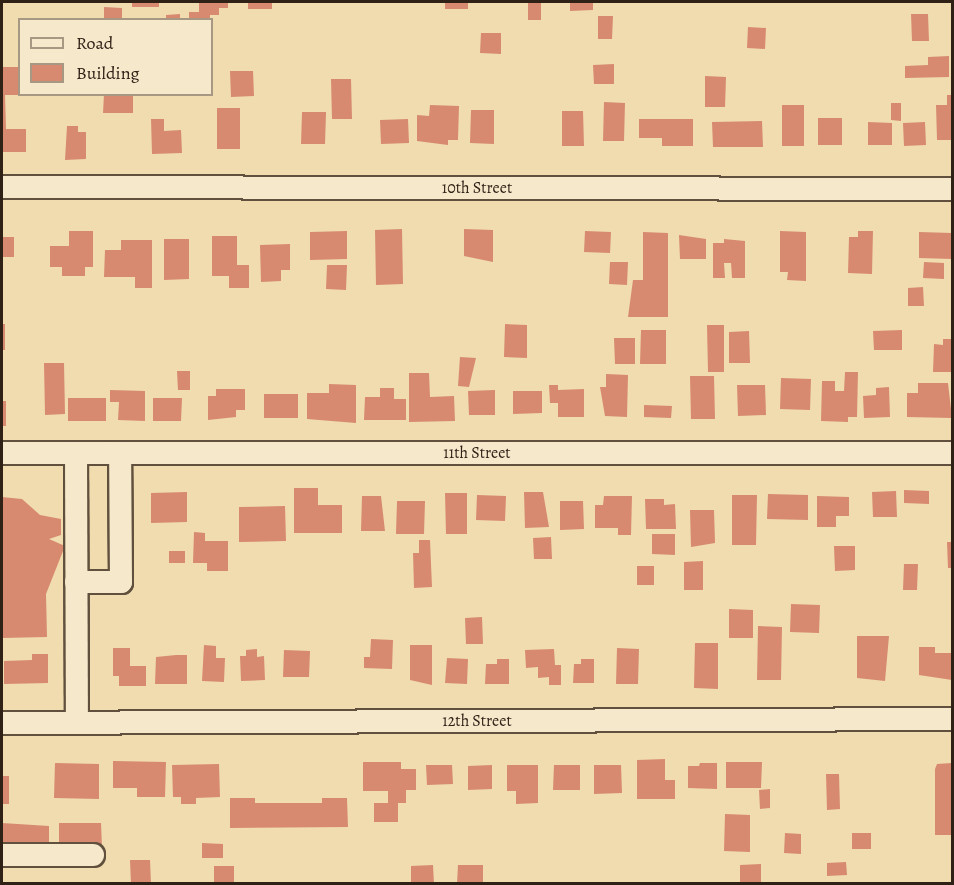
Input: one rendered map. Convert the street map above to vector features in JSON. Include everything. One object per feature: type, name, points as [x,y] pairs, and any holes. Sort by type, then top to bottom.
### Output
[{"type":"street","name":"10th Street","points":[[2,187],[952,189]]},
{"type":"street","name":"11th Street","points":[[2,453],[952,453]]},
{"type":"street","points":[[76,453],[77,722]]},
{"type":"street","points":[[76,582],[121,582],[120,453]]},
{"type":"street","name":"12th Street","points":[[2,723],[952,719]]},
{"type":"street","points":[[2,855],[93,855]]},
{"type":"building","points":[[132,2],[159,2],[159,7],[132,7]]},
{"type":"building","points":[[199,2],[228,2],[228,8],[219,8],[219,15],[210,15],[210,18],[189,18],[189,12],[199,12]]},
{"type":"building","points":[[248,2],[272,2],[272,9],[248,9]]},
{"type":"building","points":[[445,2],[468,2],[468,9],[445,9]]},
{"type":"building","points":[[528,2],[541,2],[541,20],[528,20]]},
{"type":"building","points":[[570,2],[593,2],[593,10],[570,11]]},
{"type":"building","points":[[104,7],[122,8],[122,18],[104,18]]},
{"type":"building","points":[[180,14],[180,18],[166,18],[166,15]]},
{"type":"building","points":[[911,14],[928,14],[929,41],[912,41]]},
{"type":"building","points":[[598,16],[613,16],[612,39],[598,39]]},
{"type":"building","points":[[748,27],[766,28],[765,49],[747,48]]},
{"type":"building","points":[[481,33],[501,33],[501,54],[480,53]]},
{"type":"building","points":[[949,56],[949,77],[905,78],[905,66],[928,65],[928,57]]},
{"type":"building","points":[[614,64],[614,84],[594,84],[593,65]]},
{"type":"building","points":[[2,67],[18,67],[18,95],[5,95],[6,129],[26,129],[26,152],[2,152]]},
{"type":"building","points":[[230,71],[253,71],[254,96],[231,97]]},
{"type":"building","points":[[705,76],[726,77],[725,107],[705,107]]},
{"type":"building","points":[[331,79],[351,79],[352,119],[332,119]]},
{"type":"building","points":[[947,95],[952,95],[952,140],[937,140],[936,105],[947,105]]},
{"type":"building","points":[[104,96],[133,96],[133,113],[103,113]]},
{"type":"building","points":[[604,102],[625,103],[624,141],[603,141]]},
{"type":"building","points":[[891,103],[901,103],[901,121],[891,120]]},
{"type":"building","points":[[430,105],[459,106],[458,140],[448,140],[448,145],[417,141],[417,115],[429,116]]},
{"type":"building","points":[[782,105],[804,105],[804,146],[782,146]]},
{"type":"building","points":[[217,108],[240,108],[240,149],[217,149]]},
{"type":"building","points":[[471,110],[494,110],[494,144],[470,143]]},
{"type":"building","points":[[562,111],[583,111],[584,146],[562,146]]},
{"type":"building","points":[[302,112],[326,112],[325,144],[301,144]]},
{"type":"building","points":[[818,118],[842,118],[842,145],[818,145]]},
{"type":"building","points":[[151,119],[164,119],[164,131],[181,130],[182,153],[152,154]]},
{"type":"building","points":[[408,119],[409,143],[381,144],[380,120]]},
{"type":"building","points":[[639,119],[693,119],[693,146],[662,146],[662,138],[639,138]]},
{"type":"building","points":[[762,121],[763,147],[713,147],[712,122]]},
{"type":"building","points":[[868,122],[892,123],[892,145],[868,145]]},
{"type":"building","points":[[925,122],[926,145],[904,146],[903,123]]},
{"type":"building","points":[[67,126],[78,126],[78,132],[86,132],[86,159],[65,160]]},
{"type":"building","points":[[402,229],[403,284],[376,285],[375,230]]},
{"type":"building","points":[[464,229],[493,230],[493,262],[464,256]]},
{"type":"building","points":[[69,231],[93,231],[93,267],[85,267],[85,276],[62,276],[62,267],[50,267],[50,246],[69,246]]},
{"type":"building","points":[[347,231],[347,259],[310,260],[310,232]]},
{"type":"building","points":[[585,231],[611,232],[610,253],[584,252]]},
{"type":"building","points":[[780,231],[806,232],[806,281],[787,280],[788,272],[780,272]]},
{"type":"building","points":[[858,231],[873,231],[872,274],[848,273],[849,237],[858,237]]},
{"type":"building","points":[[643,232],[668,233],[668,317],[628,317],[633,280],[643,280]]},
{"type":"building","points":[[919,232],[952,233],[952,259],[919,258]]},
{"type":"building","points":[[679,235],[706,239],[706,259],[680,259]]},
{"type":"building","points":[[212,236],[237,236],[237,265],[249,265],[249,288],[229,288],[229,276],[212,276]]},
{"type":"building","points":[[2,237],[14,237],[14,257],[2,257]]},
{"type":"building","points":[[164,239],[189,239],[189,279],[164,280]]},
{"type":"building","points":[[724,239],[745,241],[745,278],[732,278],[731,263],[724,263],[725,278],[713,278],[713,243],[724,243]]},
{"type":"building","points":[[121,240],[152,240],[152,288],[135,288],[135,277],[104,277],[105,250],[121,250]]},
{"type":"building","points":[[290,244],[290,270],[281,270],[281,281],[261,282],[260,245]]},
{"type":"building","points":[[610,262],[628,262],[627,285],[609,284]]},
{"type":"building","points":[[924,262],[944,263],[944,279],[923,278]]},
{"type":"building","points":[[327,265],[347,265],[346,290],[326,289]]},
{"type":"building","points":[[923,287],[924,306],[908,306],[908,288]]},
{"type":"building","points":[[2,324],[5,324],[5,350],[2,350]]},
{"type":"building","points":[[505,324],[527,325],[527,358],[504,357]]},
{"type":"building","points":[[707,325],[724,325],[724,372],[708,372]]},
{"type":"building","points":[[641,330],[666,330],[666,364],[640,364]]},
{"type":"building","points":[[902,330],[902,350],[874,350],[873,331]]},
{"type":"building","points":[[749,331],[750,363],[729,363],[729,332]]},
{"type":"building","points":[[614,338],[635,338],[635,364],[615,364]]},
{"type":"building","points":[[943,339],[952,339],[952,372],[933,372],[934,344],[943,345]]},
{"type":"building","points":[[460,357],[476,358],[469,387],[458,386]]},
{"type":"building","points":[[44,363],[64,363],[65,414],[45,415]]},
{"type":"building","points":[[177,371],[190,371],[190,390],[178,390]]},
{"type":"building","points":[[845,372],[858,372],[857,417],[848,417],[848,422],[821,421],[822,381],[835,381],[835,391],[844,391]]},
{"type":"building","points":[[409,373],[429,373],[430,397],[454,396],[455,421],[409,422]]},
{"type":"building","points":[[606,374],[628,375],[627,417],[605,416],[600,387],[606,387]]},
{"type":"building","points":[[690,376],[714,376],[715,419],[691,419]]},
{"type":"building","points":[[781,378],[811,379],[810,410],[780,409]]},
{"type":"building","points":[[918,383],[948,383],[952,418],[907,417],[907,393],[918,393]]},
{"type":"building","points":[[329,384],[356,385],[356,423],[307,419],[307,393],[329,393]]},
{"type":"building","points":[[549,385],[558,385],[558,390],[584,389],[584,417],[558,417],[558,403],[550,403]]},
{"type":"building","points":[[737,385],[765,385],[766,415],[738,416]]},
{"type":"building","points":[[889,387],[890,417],[864,418],[863,396],[876,395],[876,388]]},
{"type":"building","points":[[380,388],[394,388],[394,399],[406,399],[406,420],[364,420],[365,397],[380,397]]},
{"type":"building","points":[[216,389],[245,389],[245,410],[236,410],[236,417],[208,420],[208,396],[216,396]]},
{"type":"building","points":[[110,390],[145,391],[145,421],[118,420],[119,402],[110,402]]},
{"type":"building","points":[[495,390],[495,415],[469,415],[468,391]]},
{"type":"building","points":[[513,391],[542,391],[542,413],[513,414]]},
{"type":"building","points":[[264,394],[298,394],[298,418],[264,418]]},
{"type":"building","points":[[68,398],[106,398],[106,421],[68,421]]},
{"type":"building","points":[[153,398],[182,398],[181,421],[153,421]]},
{"type":"building","points":[[2,401],[6,401],[6,426],[2,426]]},
{"type":"building","points":[[644,405],[672,406],[671,418],[644,417]]},
{"type":"building","points":[[294,488],[318,488],[318,505],[342,505],[342,533],[294,533]]},
{"type":"building","points":[[904,490],[929,491],[929,504],[904,503]]},
{"type":"building","points":[[896,491],[897,517],[873,517],[872,492]]},
{"type":"building","points":[[187,492],[187,522],[151,523],[151,493]]},
{"type":"building","points":[[524,492],[543,492],[549,527],[525,528]]},
{"type":"building","points":[[445,493],[467,493],[467,534],[446,534]]},
{"type":"building","points":[[768,494],[808,495],[808,520],[767,519]]},
{"type":"building","points":[[477,495],[506,496],[505,521],[476,520]]},
{"type":"building","points":[[732,495],[757,495],[756,545],[732,545]]},
{"type":"building","points":[[362,496],[381,496],[385,531],[361,531]]},
{"type":"building","points":[[604,496],[632,496],[631,535],[618,535],[618,528],[595,528],[595,505],[603,505]]},
{"type":"building","points":[[817,496],[849,497],[849,516],[836,516],[836,527],[817,527]]},
{"type":"building","points":[[2,497],[22,499],[40,515],[61,519],[61,535],[49,539],[65,546],[46,594],[47,637],[2,638]]},
{"type":"building","points":[[645,499],[664,499],[664,505],[675,504],[676,529],[646,529]]},
{"type":"building","points":[[397,501],[425,501],[424,534],[396,534]]},
{"type":"building","points":[[560,501],[583,501],[584,529],[560,530]]},
{"type":"building","points":[[285,506],[286,541],[239,542],[239,507]]},
{"type":"building","points":[[690,510],[714,510],[715,543],[691,547]]},
{"type":"building","points":[[194,532],[205,533],[205,541],[228,541],[228,571],[207,571],[207,563],[193,563]]},
{"type":"building","points":[[652,534],[675,534],[675,555],[652,554]]},
{"type":"building","points":[[551,537],[552,559],[534,559],[533,538]]},
{"type":"building","points":[[419,540],[430,540],[432,587],[414,588],[413,553],[419,553]]},
{"type":"building","points":[[947,542],[952,542],[952,568],[948,568]]},
{"type":"building","points":[[834,546],[855,546],[855,570],[835,571]]},
{"type":"building","points":[[169,551],[185,551],[185,563],[169,563]]},
{"type":"building","points":[[703,561],[703,590],[684,590],[684,562]]},
{"type":"building","points":[[904,564],[918,564],[917,590],[903,590]]},
{"type":"building","points":[[637,566],[654,566],[654,585],[637,585]]},
{"type":"building","points":[[791,604],[820,605],[819,633],[790,632]]},
{"type":"building","points":[[729,609],[753,610],[753,638],[729,638]]},
{"type":"building","points":[[482,617],[483,644],[466,644],[465,618]]},
{"type":"building","points":[[758,626],[782,627],[781,680],[757,680]]},
{"type":"building","points":[[857,636],[889,636],[885,681],[857,678]]},
{"type":"building","points":[[371,639],[393,640],[392,669],[364,668],[364,657],[370,657]]},
{"type":"building","points":[[695,643],[718,643],[718,689],[694,688]]},
{"type":"building","points":[[204,645],[216,646],[216,658],[225,658],[224,682],[202,681]]},
{"type":"building","points":[[410,645],[432,645],[432,685],[410,680]]},
{"type":"building","points":[[919,647],[935,647],[935,653],[952,653],[952,680],[919,675]]},
{"type":"building","points":[[113,648],[130,648],[130,666],[146,666],[146,686],[119,686],[119,676],[113,676]]},
{"type":"building","points":[[617,648],[639,649],[638,684],[616,684]]},
{"type":"building","points":[[257,649],[257,657],[264,656],[265,680],[241,681],[240,656],[246,656],[246,650]]},
{"type":"building","points":[[554,649],[555,665],[561,665],[561,685],[549,685],[549,677],[538,678],[538,667],[526,668],[525,650]]},
{"type":"building","points":[[284,650],[310,651],[309,677],[283,677]]},
{"type":"building","points":[[32,654],[48,654],[48,683],[4,684],[4,661],[32,660]]},
{"type":"building","points":[[187,655],[187,684],[155,684],[156,657]]},
{"type":"building","points":[[447,658],[468,659],[467,684],[445,683]]},
{"type":"building","points":[[497,659],[509,659],[509,684],[485,684],[486,664],[497,664]]},
{"type":"building","points":[[581,659],[594,659],[594,683],[573,683],[574,664],[581,664]]},
{"type":"building","points":[[665,759],[665,780],[675,780],[675,799],[637,799],[637,760]]},
{"type":"building","points":[[113,761],[166,762],[165,797],[137,797],[137,788],[113,788]]},
{"type":"building","points":[[363,762],[401,762],[401,769],[416,769],[416,790],[406,790],[406,803],[398,803],[398,822],[374,822],[374,803],[388,803],[388,791],[363,791]]},
{"type":"building","points":[[726,762],[762,762],[761,788],[726,788]]},
{"type":"building","points":[[55,763],[99,764],[99,799],[54,798]]},
{"type":"building","points":[[700,763],[717,763],[717,789],[688,788],[688,766],[699,766]]},
{"type":"building","points":[[952,763],[952,835],[935,835],[935,769],[937,764]]},
{"type":"building","points":[[219,764],[220,797],[196,798],[196,804],[181,804],[181,797],[173,797],[172,765]]},
{"type":"building","points":[[426,765],[452,765],[453,784],[427,785]]},
{"type":"building","points":[[492,765],[492,789],[468,790],[468,766]]},
{"type":"building","points":[[507,765],[538,765],[538,803],[516,804],[516,791],[507,791]]},
{"type":"building","points":[[554,765],[580,765],[580,790],[553,790]]},
{"type":"building","points":[[594,765],[621,765],[622,793],[594,794]]},
{"type":"building","points":[[826,774],[839,774],[840,809],[827,810]]},
{"type":"building","points":[[2,776],[9,776],[9,804],[2,804]]},
{"type":"building","points":[[770,789],[770,808],[760,809],[759,790]]},
{"type":"building","points":[[230,798],[255,798],[255,803],[322,803],[322,798],[347,798],[348,827],[230,828]]},
{"type":"building","points":[[725,814],[750,815],[750,852],[724,851]]},
{"type":"building","points":[[2,823],[49,826],[49,849],[2,848]]},
{"type":"building","points":[[59,823],[101,823],[102,848],[59,849]]},
{"type":"building","points":[[785,833],[801,834],[801,854],[784,853]]},
{"type":"building","points":[[852,833],[871,833],[871,849],[852,849]]},
{"type":"building","points":[[202,843],[223,844],[223,858],[202,858]]},
{"type":"building","points":[[130,860],[150,860],[151,884],[131,884]]},
{"type":"building","points":[[846,862],[847,875],[827,876],[827,863]]},
{"type":"building","points":[[761,864],[761,884],[740,884],[740,865]]},
{"type":"building","points":[[433,865],[434,884],[411,884],[411,866]]},
{"type":"building","points":[[458,865],[483,865],[483,884],[457,884]]},
{"type":"building","points":[[214,866],[234,866],[234,884],[214,884]]}]
